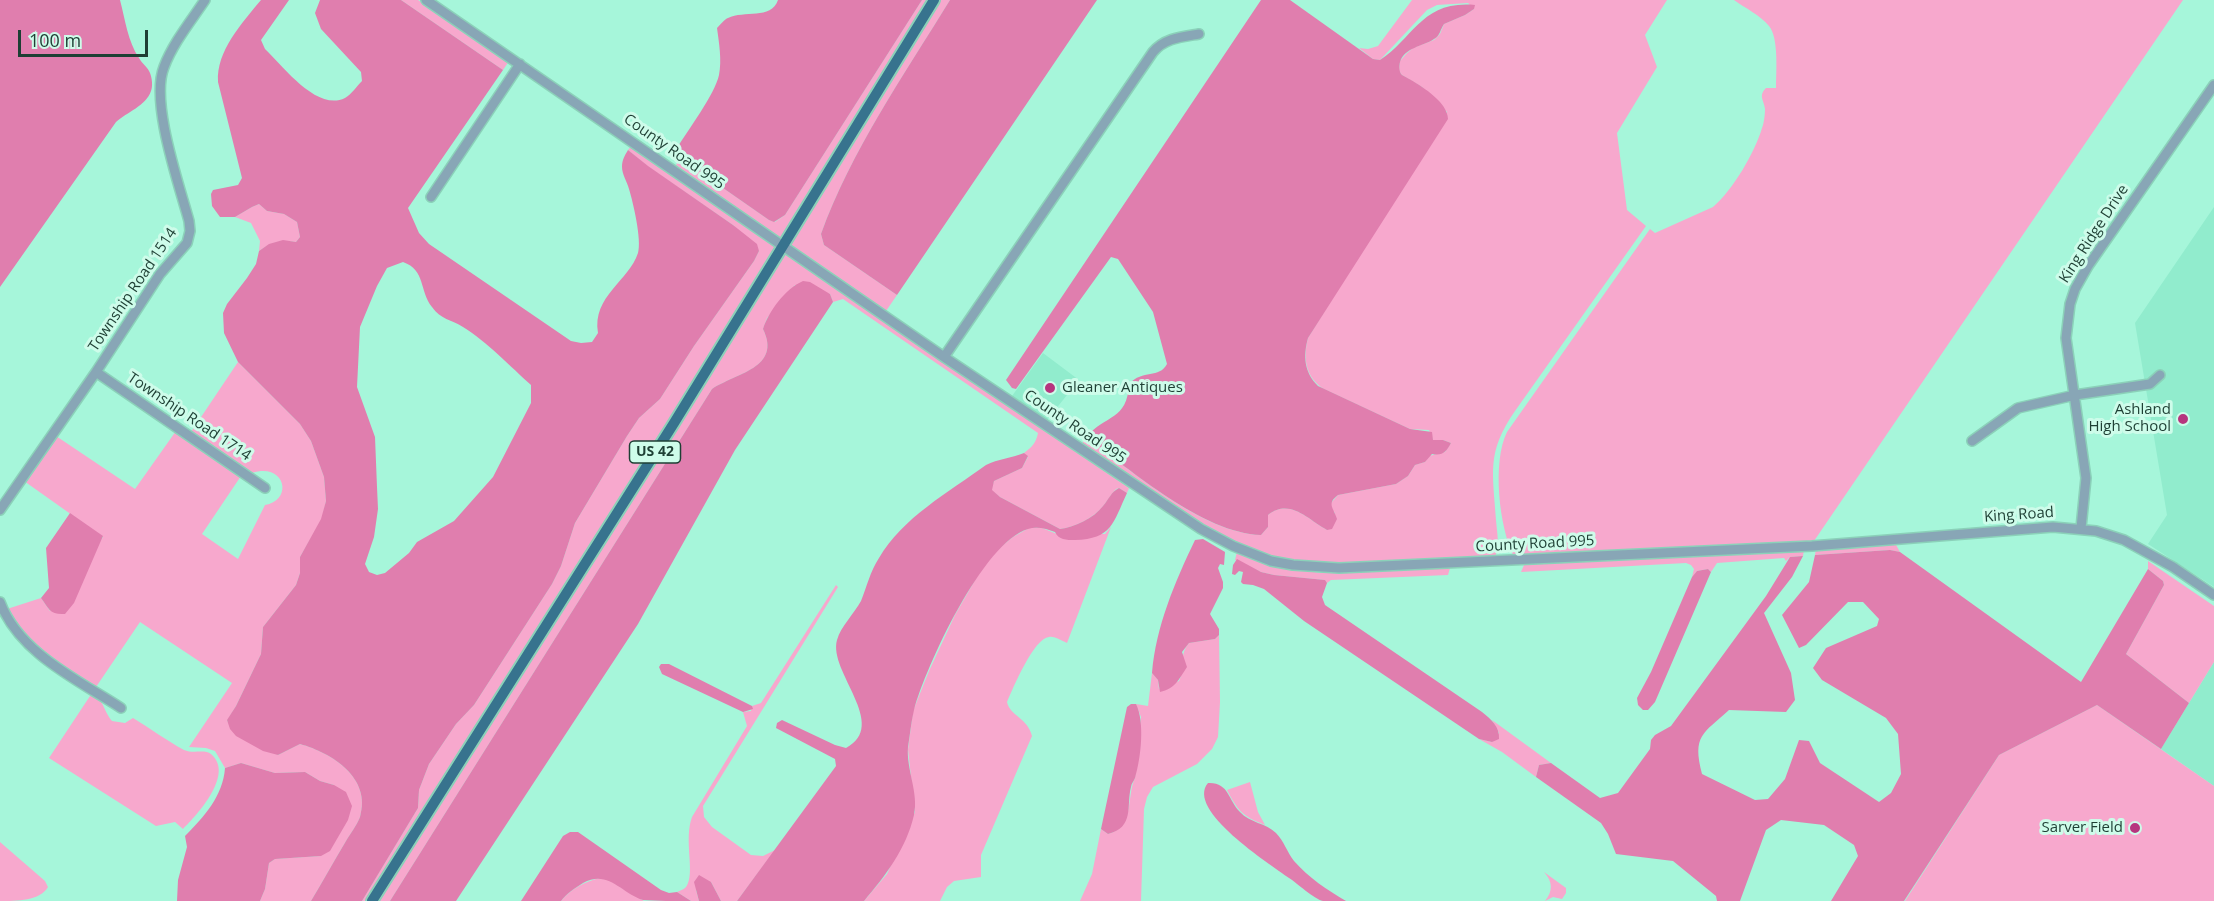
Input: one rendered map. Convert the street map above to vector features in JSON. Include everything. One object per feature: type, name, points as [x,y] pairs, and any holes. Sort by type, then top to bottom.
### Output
[{"type":"main road","name":"US 42","points":[[372,901],[783,246],[934,0]]},
{"type":"street","name":"Township Road 1514","points":[[0,510],[96,372],[160,274],[189,238],[189,221],[161,114],[159,92],[163,68],[205,0]]},
{"type":"street","name":"County Road 995","points":[[426,0],[944,357],[1201,530],[1233,546],[1271,561],[1339,568],[1808,546]]},
{"type":"street","points":[[944,357],[1153,52],[1162,42],[1199,34]]},
{"type":"street","points":[[431,197],[520,64]]},
{"type":"street","name":"King Ridge Drive","points":[[2081,528],[2086,478],[2066,338],[2066,318],[2075,290],[2088,266],[2214,85]]},
{"type":"street","name":"Township Road 1714","points":[[96,372],[265,488]]},
{"type":"street","points":[[1972,441],[2018,408],[2074,395],[2150,384],[2160,375]]},
{"type":"street","name":"King Road","points":[[1808,546],[2021,529],[2081,528],[2109,535],[2146,551],[2214,595]]},
{"type":"street","points":[[0,602],[11,623],[34,649],[121,708]]},
{"type":"shaded area","points":[[0,0],[120,0],[132,45],[149,71],[152,84],[145,101],[116,122],[0,287]]},
{"type":"shaded area","points":[[261,0],[289,0],[261,40],[265,49],[291,76],[323,99],[334,101],[345,98],[362,81],[361,72],[321,29],[315,13],[320,0],[401,0],[503,70],[408,208],[419,233],[429,244],[571,341],[592,342],[598,333],[600,309],[638,253],[639,239],[631,195],[622,170],[623,160],[628,150],[733,225],[757,244],[759,251],[660,399],[639,418],[627,436],[575,523],[561,566],[552,584],[474,705],[456,724],[429,764],[419,790],[418,808],[362,901],[311,901],[360,817],[362,803],[355,779],[346,769],[325,754],[300,744],[278,755],[263,751],[236,736],[227,720],[261,654],[263,627],[296,585],[300,573],[300,557],[321,519],[326,501],[324,477],[311,441],[300,424],[238,362],[224,333],[223,313],[256,264],[259,251],[269,244],[283,240],[296,242],[300,237],[297,222],[284,214],[267,211],[259,204],[235,217],[220,217],[212,206],[213,190],[238,185],[242,178],[218,82],[218,71],[221,59],[232,38]],"holes":[[[403,262],[419,276],[428,301],[435,311],[481,339],[531,385],[531,403],[493,477],[454,521],[417,542],[409,553],[385,573],[377,575],[369,572],[365,564],[374,537],[378,509],[375,437],[357,387],[360,327],[387,268]]]},
{"type":"shaded area","points":[[401,0],[418,0],[509,61],[503,70]]},
{"type":"shaded area","points":[[778,0],[922,0],[785,215],[774,222],[680,158],[677,148],[707,102],[719,75],[720,52],[717,28],[734,16],[769,10]]},
{"type":"shaded area","points":[[922,0],[928,0],[782,240],[676,165],[680,158],[775,222],[785,215]]},
{"type":"shaded area","points":[[940,0],[950,0],[863,143],[833,203],[821,234],[824,245],[897,295],[886,311],[790,245],[842,156]]},
{"type":"shaded area","points":[[950,0],[1097,0],[897,295],[824,245],[821,234],[833,203],[863,143]]},
{"type":"shaded area","points":[[1261,0],[1290,0],[1373,59],[1380,60],[1431,14],[1457,5],[1475,5],[1474,9],[1465,15],[1444,24],[1436,38],[1410,50],[1402,57],[1399,66],[1401,74],[1434,96],[1444,107],[1448,119],[1308,338],[1305,351],[1307,369],[1318,386],[1410,429],[1432,432],[1433,440],[1451,443],[1444,453],[1432,454],[1425,462],[1415,465],[1408,476],[1396,484],[1338,495],[1332,501],[1337,519],[1332,529],[1327,530],[1298,512],[1284,509],[1276,510],[1268,515],[1268,527],[1261,535],[1239,532],[1192,512],[1146,482],[1086,437],[1120,411],[1127,396],[1129,384],[1134,379],[1160,371],[1167,364],[1153,312],[1118,259],[1111,257],[1016,389],[1012,388],[1006,380]]},
{"type":"shaded area","points":[[1412,0],[1667,0],[1645,35],[1657,67],[1617,133],[1627,210],[1646,226],[1515,411],[1499,439],[1495,451],[1493,475],[1498,539],[1495,557],[1342,564],[1284,559],[1265,554],[1217,533],[1082,444],[1086,437],[1169,498],[1215,524],[1238,532],[1261,535],[1268,527],[1268,515],[1276,510],[1284,509],[1298,512],[1327,530],[1335,513],[1330,508],[1331,503],[1338,495],[1396,484],[1408,476],[1415,465],[1425,462],[1429,456],[1445,452],[1451,443],[1433,440],[1429,430],[1410,429],[1324,389],[1309,373],[1306,360],[1308,338],[1447,112],[1422,87],[1402,75],[1399,71],[1400,61],[1413,48],[1434,40],[1440,34],[1444,24],[1474,9],[1468,3],[1437,5],[1427,10],[1380,60],[1373,59],[1359,48],[1368,49],[1378,46]]},
{"type":"shaded area","points":[[1734,0],[2183,0],[1814,541],[1514,557],[1504,529],[1499,494],[1500,460],[1507,432],[1650,229],[1655,233],[1713,207],[1735,181],[1759,138],[1765,113],[1762,93],[1766,88],[1776,88],[1774,38],[1765,22]]},
{"type":"shaded area","points":[[631,146],[777,248],[371,901],[362,901],[418,808],[419,790],[429,764],[456,724],[474,705],[552,584],[561,566],[575,523],[627,436],[639,418],[660,399],[759,251],[733,225],[647,166],[628,150]]},
{"type":"shaded area","points":[[259,204],[267,211],[284,214],[297,222],[300,237],[296,242],[277,242],[259,251],[260,241],[251,223],[235,217]]},
{"type":"shaded area","name":"Ashland High School","points":[[2214,207],[2214,587],[2148,544],[2167,515],[2135,323]]},
{"type":"shaded area","points":[[784,253],[1129,488],[1127,493],[1119,488],[1116,489],[1090,518],[1060,529],[1000,497],[991,490],[994,481],[1022,468],[1028,457],[1024,453],[1036,440],[1038,433],[843,299],[833,302],[830,294],[795,285],[767,318],[763,329],[767,342],[766,353],[762,361],[754,368],[712,389],[390,901],[374,901]]},
{"type":"shaded area","points":[[803,281],[810,282],[830,294],[833,302],[735,450],[638,624],[456,901],[390,901],[712,389],[754,368],[762,361],[766,353],[767,342],[763,329],[769,315],[790,289]]},
{"type":"shaded area","points":[[1043,353],[1079,380],[1047,420],[1012,396]]},
{"type":"shaded area","points":[[238,362],[300,424],[311,441],[324,477],[326,501],[322,519],[300,557],[300,573],[296,585],[263,627],[261,654],[227,721],[278,755],[300,744],[312,748],[336,761],[355,779],[362,803],[359,820],[311,901],[260,901],[265,889],[269,863],[275,859],[321,856],[334,785],[320,781],[305,772],[275,773],[241,763],[225,768],[215,751],[189,747],[232,683],[140,622],[96,687],[58,662],[35,643],[15,622],[7,609],[41,598],[50,611],[103,537],[24,481],[56,436],[135,489],[176,431],[241,476],[202,534],[238,559],[265,505],[274,502],[280,496],[282,483],[272,473],[263,471],[252,473],[191,432]]},
{"type":"shaded area","points":[[1024,453],[1028,456],[1022,468],[994,481],[992,490],[1000,497],[1060,529],[1089,518],[1119,488],[1127,493],[1114,521],[1104,533],[1087,539],[1066,540],[1049,530],[1028,529],[1011,539],[975,580],[943,637],[920,690],[914,710],[908,755],[915,807],[906,839],[894,861],[864,901],[737,901],[836,766],[835,759],[776,728],[777,723],[782,720],[846,748],[858,738],[862,726],[860,712],[841,667],[837,653],[837,640],[841,630],[861,601],[879,558],[900,530],[942,496],[986,465]]},
{"type":"shaded area","points":[[70,513],[103,536],[74,603],[65,614],[60,614],[50,610],[41,598],[49,588],[46,548]]},
{"type":"shaded area","points":[[1111,527],[1067,643],[1051,637],[1043,640],[1031,654],[1007,702],[1012,711],[1027,725],[1032,736],[981,855],[981,877],[954,881],[947,887],[940,901],[864,901],[887,874],[915,812],[908,750],[913,711],[955,615],[982,568],[997,550],[1029,528],[1042,528],[1057,534],[1105,534]]},
{"type":"shaded area","points":[[1203,539],[1225,552],[1224,565],[1220,564],[1218,568],[1223,588],[1210,614],[1219,629],[1219,635],[1215,639],[1189,643],[1182,652],[1187,667],[1173,686],[1160,692],[1158,680],[1152,673],[1162,621],[1195,540]]},
{"type":"shaded area","points":[[1895,543],[1900,552],[1890,550],[1815,555],[1816,549]]},
{"type":"shaded area","points":[[1804,550],[1803,556],[1790,557],[1786,561],[1784,558],[1717,563],[1711,572],[1708,569],[1697,571],[1692,577],[1694,569],[1686,563],[1521,572],[1524,565]]},
{"type":"shaded area","points":[[1890,550],[1900,552],[2081,682],[2148,569],[2163,581],[2164,585],[2126,654],[2189,703],[2161,749],[2097,705],[1999,755],[1904,901],[1831,901],[1858,856],[1854,845],[1824,825],[1781,820],[1766,830],[1740,901],[1717,901],[1716,896],[1673,861],[1616,854],[1601,823],[1536,777],[1539,765],[1551,763],[1600,798],[1618,793],[1650,749],[1651,740],[1655,735],[1671,726],[1766,596],[1790,557],[1803,556],[1792,577],[1764,613],[1791,673],[1795,700],[1786,712],[1729,710],[1706,731],[1699,743],[1702,774],[1755,800],[1768,799],[1785,779],[1799,740],[1809,741],[1820,763],[1879,802],[1891,793],[1901,774],[1898,734],[1886,718],[1822,680],[1813,668],[1826,648],[1877,626],[1879,619],[1863,602],[1848,602],[1806,645],[1799,648],[1782,615],[1809,582],[1815,555]]},
{"type":"shaded area","points":[[1237,552],[1267,564],[1320,573],[1450,568],[1448,575],[1331,580],[1327,583],[1325,580],[1261,572],[1235,560]]},
{"type":"shaded area","points":[[1237,559],[1261,572],[1325,580],[1327,583],[1322,597],[1325,605],[1482,712],[1492,720],[1499,739],[1492,742],[1479,739],[1304,621],[1264,589],[1243,584],[1241,582],[1243,572],[1232,574],[1233,565]]},
{"type":"shaded area","points":[[2148,561],[2214,606],[2214,662],[2189,703],[2126,654],[2164,585],[2163,581],[2148,569]]},
{"type":"shaded area","points":[[1708,569],[1711,572],[1655,702],[1648,710],[1643,710],[1638,705],[1637,698],[1651,672],[1692,577],[1697,571]]},
{"type":"shaded area","points":[[836,585],[838,587],[703,806],[704,817],[712,827],[751,855],[763,856],[775,850],[737,901],[721,901],[711,882],[696,890],[699,901],[691,901],[677,892],[686,887],[690,877],[689,835],[692,817],[747,726],[743,712],[751,711],[752,706],[761,703]]},
{"type":"shaded area","points":[[1219,635],[1218,737],[1212,749],[1197,764],[1153,787],[1147,797],[1144,809],[1141,901],[1080,901],[1092,874],[1101,829],[1108,834],[1117,830],[1126,818],[1135,778],[1141,717],[1136,704],[1148,706],[1152,673],[1158,680],[1159,689],[1179,681],[1184,652],[1189,643],[1215,639]]},
{"type":"shaded area","points":[[2214,662],[2214,786],[2161,749]]},
{"type":"shaded area","points":[[661,664],[669,664],[752,706],[753,709],[743,712],[662,674],[659,667]]},
{"type":"shaded area","points":[[92,693],[112,721],[125,723],[133,718],[184,750],[211,754],[217,762],[219,772],[211,794],[183,829],[175,822],[156,826],[49,758]]},
{"type":"shaded area","points":[[1136,704],[1139,712],[1141,740],[1139,761],[1131,786],[1126,821],[1117,831],[1108,834],[1101,829],[1127,707]]},
{"type":"shaded area","points":[[2097,705],[2214,786],[2214,901],[1905,901],[1999,755]]},
{"type":"shaded area","points":[[1492,720],[1551,763],[1539,765],[1536,777],[1502,752],[1479,739],[1492,742],[1499,733]]},
{"type":"shaded area","points":[[241,763],[275,773],[305,772],[320,781],[334,785],[346,792],[352,806],[348,820],[330,851],[321,856],[275,859],[269,863],[265,889],[260,901],[177,901],[178,880],[187,847],[185,836],[205,814],[216,797],[221,788],[225,768]]},
{"type":"shaded area","points":[[1250,782],[1258,812],[1265,825],[1242,812],[1227,790]]},
{"type":"shaded area","points":[[1208,783],[1220,785],[1244,816],[1276,833],[1294,861],[1305,872],[1346,901],[1323,901],[1315,897],[1249,849],[1219,821],[1208,807],[1204,794]]},
{"type":"shaded area","points":[[570,832],[578,832],[661,890],[669,893],[677,892],[691,901],[643,900],[607,880],[592,879],[583,883],[561,901],[521,901],[563,836]]},
{"type":"shaded area","points":[[0,842],[45,881],[48,887],[44,892],[34,898],[0,901]]},
{"type":"shaded area","points":[[1544,872],[1566,888],[1562,899],[1553,897],[1545,901],[1551,886]]},
{"type":"shaded area","points":[[699,875],[711,882],[721,901],[699,901],[694,882]]},
{"type":"shaded area","points":[[601,878],[609,880],[644,901],[561,901],[579,886]]},
{"type":"place","name":"Gleaner Antiques","points":[[1050,388]]},
{"type":"place","name":"Ashland High School","points":[[2183,419]]},
{"type":"place","name":"Sarver Field","points":[[2135,828]]}]
